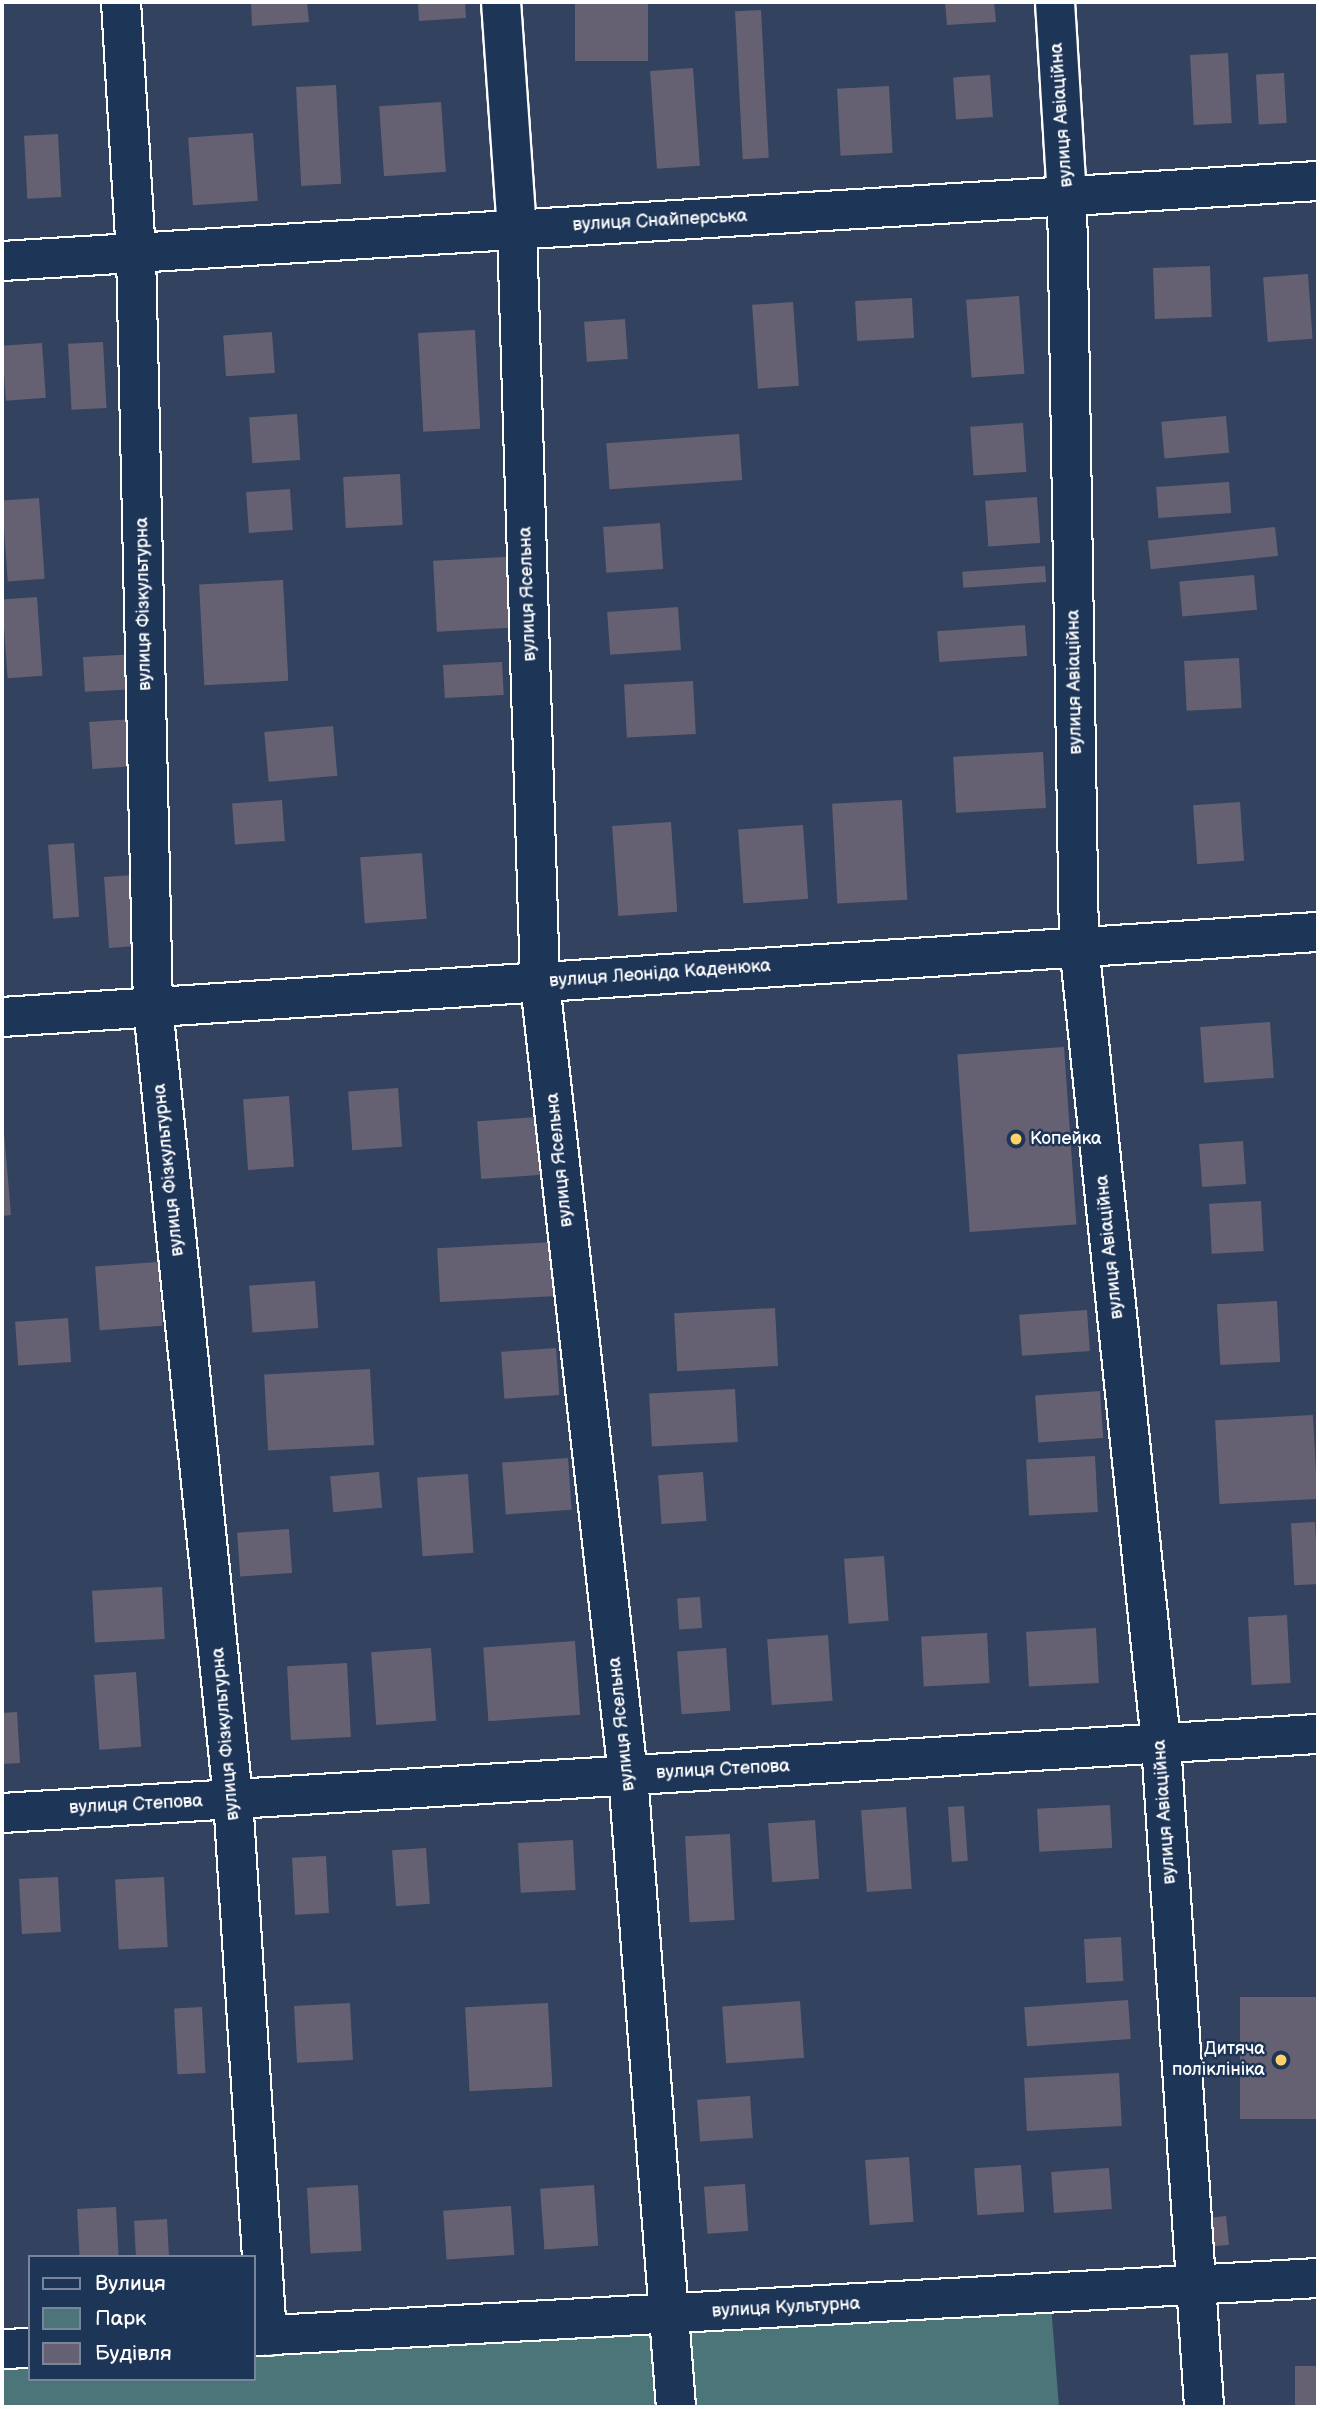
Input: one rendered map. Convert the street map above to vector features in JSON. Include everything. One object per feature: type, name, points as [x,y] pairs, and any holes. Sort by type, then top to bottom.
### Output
[{"type":"street","name":"вулиця Фізкультурна","points":[[121,2],[136,253],[153,1007],[233,1799],[256,2255]]},
{"type":"street","name":"вулиця Ясельна","points":[[501,2],[517,230],[540,983],[628,1775],[676,2407]]},
{"type":"street","name":"вулиця Авіаційна","points":[[1055,2],[1067,196],[1079,945],[1161,1743],[1204,2407]]},
{"type":"street","name":"вулиця Снайперська","points":[[2,261],[1318,181]]},
{"type":"street","name":"вулиця Леоніда Каденюка","points":[[2,1017],[1079,945],[1318,932]]},
{"type":"street","name":"вулиця Степова","points":[[2,1813],[1318,1734]]},
{"type":"street","name":"вулиця Фізкультурна","points":[[256,2256],[260,2336]]},
{"type":"street","name":"вулиця Культурна","points":[[260,2336],[1318,2278]]},
{"type":"street","points":[[2,2349],[28,2347]]},
{"type":"green space","points":[[1050,2292],[1059,2407],[2,2407],[2,2349],[28,2348],[28,2381],[256,2381],[256,2336]]},
{"type":"building","points":[[251,2],[307,2],[309,22],[252,26]]},
{"type":"building","points":[[418,2],[465,2],[466,18],[419,21]]},
{"type":"building","points":[[575,2],[648,2],[648,61],[575,61]]},
{"type":"building","points":[[945,2],[994,2],[996,22],[947,25]]},
{"type":"building","points":[[761,10],[769,158],[743,159],[735,11]]},
{"type":"building","points":[[1228,53],[1232,123],[1194,125],[1190,55]]},
{"type":"building","points":[[693,68],[700,166],[657,169],[650,71]]},
{"type":"building","points":[[1284,73],[1287,123],[1259,124],[1256,74]]},
{"type":"building","points":[[990,75],[993,117],[956,119],[953,78]]},
{"type":"building","points":[[336,85],[341,184],[301,186],[296,87]]},
{"type":"building","points":[[889,86],[893,153],[841,156],[837,89]]},
{"type":"building","points":[[441,102],[446,172],[384,176],[379,106]]},
{"type":"building","points":[[253,133],[258,201],[193,205],[188,138]]},
{"type":"building","points":[[58,134],[61,197],[27,199],[24,136]]},
{"type":"building","points":[[1210,266],[1212,317],[1155,319],[1153,268]]},
{"type":"building","points":[[1308,274],[1313,339],[1268,342],[1263,277]]},
{"type":"building","points":[[1019,296],[1024,374],[972,378],[966,300]]},
{"type":"building","points":[[912,298],[914,338],[857,341],[855,301]]},
{"type":"building","points":[[793,302],[799,386],[758,389],[752,305]]},
{"type":"building","points":[[625,319],[628,359],[587,362],[584,322]]},
{"type":"building","points":[[475,330],[480,429],[423,432],[418,333]]},
{"type":"building","points":[[272,332],[275,373],[226,376],[223,335]]},
{"type":"building","points":[[103,342],[106,408],[72,410],[68,344]]},
{"type":"building","points":[[42,343],[46,398],[6,401],[2,346]]},
{"type":"building","points":[[297,414],[300,460],[252,463],[249,417]]},
{"type":"building","points":[[1226,416],[1229,453],[1164,459],[1161,422]]},
{"type":"building","points":[[1023,423],[1026,472],[974,476],[970,427]]},
{"type":"building","points":[[739,434],[742,480],[610,489],[606,443]]},
{"type":"building","points":[[400,474],[403,525],[346,528],[343,477]]},
{"type":"building","points":[[1229,482],[1231,513],[1158,518],[1156,487]]},
{"type":"building","points":[[290,489],[293,530],[249,533],[246,492]]},
{"type":"building","points":[[1037,497],[1040,543],[988,547],[985,501]]},
{"type":"building","points":[[39,498],[45,579],[8,581],[2,501]]},
{"type":"building","points":[[660,523],[663,569],[606,573],[603,527]]},
{"type":"building","points":[[1275,527],[1278,556],[1151,569],[1148,540]]},
{"type":"building","points":[[524,556],[528,627],[437,632],[433,561]]},
{"type":"building","points":[[1045,566],[1046,582],[963,588],[962,572]]},
{"type":"building","points":[[1254,575],[1257,610],[1182,616],[1179,582]]},
{"type":"building","points":[[283,580],[288,681],[204,685],[199,584]]},
{"type":"building","points":[[37,597],[43,676],[8,678],[2,599]]},
{"type":"building","points":[[678,607],[681,650],[610,655],[607,612]]},
{"type":"building","points":[[1025,625],[1027,656],[939,662],[937,631]]},
{"type":"building","points":[[138,654],[140,689],[85,692],[83,657]]},
{"type":"building","points":[[1239,658],[1242,708],[1187,711],[1184,661]]},
{"type":"building","points":[[502,662],[504,695],[445,698],[443,665]]},
{"type":"building","points":[[693,681],[696,734],[627,738],[624,685]]},
{"type":"building","points":[[148,718],[151,765],[92,769],[89,722]]},
{"type":"building","points":[[333,726],[337,776],[269,782],[264,732]]},
{"type":"building","points":[[1043,752],[1046,808],[956,813],[953,757]]},
{"type":"building","points":[[282,800],[285,841],[235,844],[232,803]]},
{"type":"building","points":[[902,800],[907,900],[837,904],[832,804]]},
{"type":"building","points":[[1240,802],[1244,861],[1197,864],[1193,805]]},
{"type":"building","points":[[671,822],[677,912],[618,916],[612,826]]},
{"type":"building","points":[[803,825],[808,899],[743,903],[738,830]]},
{"type":"building","points":[[74,843],[79,917],[53,919],[48,845]]},
{"type":"building","points":[[422,853],[427,919],[365,923],[360,857]]},
{"type":"building","points":[[134,875],[139,946],[109,948],[104,877]]},
{"type":"building","points":[[1270,1022],[1274,1078],[1204,1083],[1200,1027]]},
{"type":"building","name":"Копейка","points":[[1064,1047],[1076,1225],[970,1232],[957,1054]]},
{"type":"building","points":[[398,1088],[402,1147],[352,1150],[348,1091]]},
{"type":"building","points":[[289,1096],[294,1167],[248,1170],[243,1099]]},
{"type":"building","points":[[2,1109],[11,1215],[2,1216]]},
{"type":"building","points":[[537,1117],[541,1175],[481,1179],[477,1121]]},
{"type":"building","points":[[1243,1141],[1246,1184],[1202,1187],[1199,1144]]},
{"type":"building","points":[[1261,1201],[1264,1251],[1212,1254],[1209,1204]]},
{"type":"building","points":[[555,1242],[558,1296],[440,1302],[437,1248]]},
{"type":"building","points":[[158,1262],[162,1326],[100,1330],[95,1266]]},
{"type":"building","points":[[315,1281],[318,1328],[252,1332],[249,1286]]},
{"type":"building","points":[[1277,1301],[1280,1362],[1220,1365],[1217,1304]]},
{"type":"building","points":[[775,1308],[778,1366],[677,1371],[674,1313]]},
{"type":"building","points":[[1087,1310],[1090,1351],[1022,1356],[1019,1315]]},
{"type":"building","points":[[68,1318],[71,1362],[18,1366],[15,1322]]},
{"type":"building","points":[[556,1348],[559,1395],[504,1399],[501,1352]]},
{"type":"building","points":[[370,1369],[374,1445],[268,1450],[264,1375]]},
{"type":"building","points":[[735,1389],[738,1442],[652,1446],[649,1394]]},
{"type":"building","points":[[1100,1391],[1103,1438],[1038,1442],[1035,1396]]},
{"type":"building","points":[[1313,1415],[1317,1499],[1220,1504],[1215,1420]]},
{"type":"building","points":[[1095,1456],[1098,1512],[1029,1516],[1026,1460]]},
{"type":"building","points":[[568,1458],[572,1510],[506,1514],[502,1463]]},
{"type":"building","points":[[379,1472],[382,1508],[333,1512],[330,1476]]},
{"type":"building","points":[[703,1472],[706,1521],[662,1524],[658,1475]]},
{"type":"building","points":[[468,1474],[474,1553],[423,1556],[417,1478]]},
{"type":"building","points":[[1315,1522],[1318,1584],[1294,1585],[1291,1523]]},
{"type":"building","points":[[289,1529],[292,1573],[240,1577],[237,1533]]},
{"type":"building","points":[[884,1556],[889,1621],[849,1624],[844,1559]]},
{"type":"building","points":[[162,1587],[165,1639],[95,1643],[92,1591]]},
{"type":"building","points":[[700,1597],[702,1628],[679,1630],[677,1599]]},
{"type":"building","points":[[1287,1615],[1291,1683],[1252,1685],[1248,1617]]},
{"type":"building","points":[[1096,1628],[1099,1683],[1029,1687],[1026,1632]]},
{"type":"building","points":[[987,1633],[990,1683],[924,1686],[921,1636]]},
{"type":"building","points":[[828,1635],[833,1701],[772,1705],[767,1639]]},
{"type":"building","points":[[575,1641],[580,1715],[488,1721],[483,1647]]},
{"type":"building","points":[[431,1648],[436,1721],[376,1725],[371,1652]]},
{"type":"building","points":[[726,1648],[730,1711],[682,1714],[677,1651]]},
{"type":"building","points":[[347,1663],[351,1737],[291,1740],[287,1666]]},
{"type":"building","points":[[136,1672],[141,1747],[99,1750],[94,1675]]},
{"type":"building","points":[[17,1712],[20,1763],[2,1764],[2,1713]]},
{"type":"building","points":[[1110,1805],[1112,1848],[1039,1852],[1037,1809]]},
{"type":"building","points":[[964,1806],[968,1861],[952,1862],[948,1807]]},
{"type":"building","points":[[906,1807],[912,1889],[867,1892],[861,1810]]},
{"type":"building","points":[[815,1820],[819,1879],[772,1882],[768,1823]]},
{"type":"building","points":[[730,1834],[735,1920],[690,1922],[685,1836]]},
{"type":"building","points":[[573,1840],[576,1890],[521,1893],[518,1843]]},
{"type":"building","points":[[426,1848],[430,1904],[396,1906],[392,1850]]},
{"type":"building","points":[[326,1856],[329,1913],[295,1915],[292,1858]]},
{"type":"building","points":[[58,1877],[61,1932],[22,1934],[19,1879]]},
{"type":"building","points":[[164,1877],[168,1947],[119,1949],[115,1880]]},
{"type":"building","points":[[1121,1937],[1123,1981],[1086,1983],[1084,1939]]},
{"type":"building","name":"Дитяча поліклініка","points":[[1240,1997],[1318,1997],[1318,2119],[1240,2119]]},
{"type":"building","points":[[1128,2000],[1131,2039],[1027,2046],[1024,2007]]},
{"type":"building","points":[[800,2001],[804,2058],[726,2063],[722,2006]]},
{"type":"building","points":[[350,2003],[353,2060],[297,2063],[294,2006]]},
{"type":"building","points":[[548,2003],[552,2087],[470,2091],[465,2007]]},
{"type":"building","points":[[202,2007],[205,2073],[177,2074],[174,2008]]},
{"type":"building","points":[[1119,2073],[1122,2126],[1027,2131],[1024,2078]]},
{"type":"building","points":[[750,2096],[753,2138],[700,2142],[697,2100]]},
{"type":"building","points":[[909,2157],[914,2222],[870,2225],[865,2160]]},
{"type":"building","points":[[1021,2165],[1024,2212],[977,2215],[974,2168]]},
{"type":"building","points":[[1109,2168],[1112,2209],[1054,2213],[1051,2172]]},
{"type":"building","points":[[745,2184],[748,2231],[707,2234],[704,2187]]},
{"type":"building","points":[[358,2185],[361,2251],[311,2254],[307,2188]]},
{"type":"building","points":[[594,2185],[598,2246],[544,2250],[540,2189]]},
{"type":"building","points":[[511,2206],[514,2255],[447,2260],[443,2211]]},
{"type":"building","points":[[116,2207],[119,2255],[79,2255],[77,2209]]},
{"type":"building","points":[[1226,2216],[1229,2245],[1206,2247],[1203,2218]]},
{"type":"building","points":[[167,2219],[169,2255],[136,2255],[134,2221]]},
{"type":"building","points":[[1295,2366],[1318,2366],[1318,2407],[1295,2407]]},
{"type":"place","name":"Копейка","points":[[1016,1139]]},
{"type":"place","name":"Дитяча поліклініка","points":[[1281,2060]]}]
